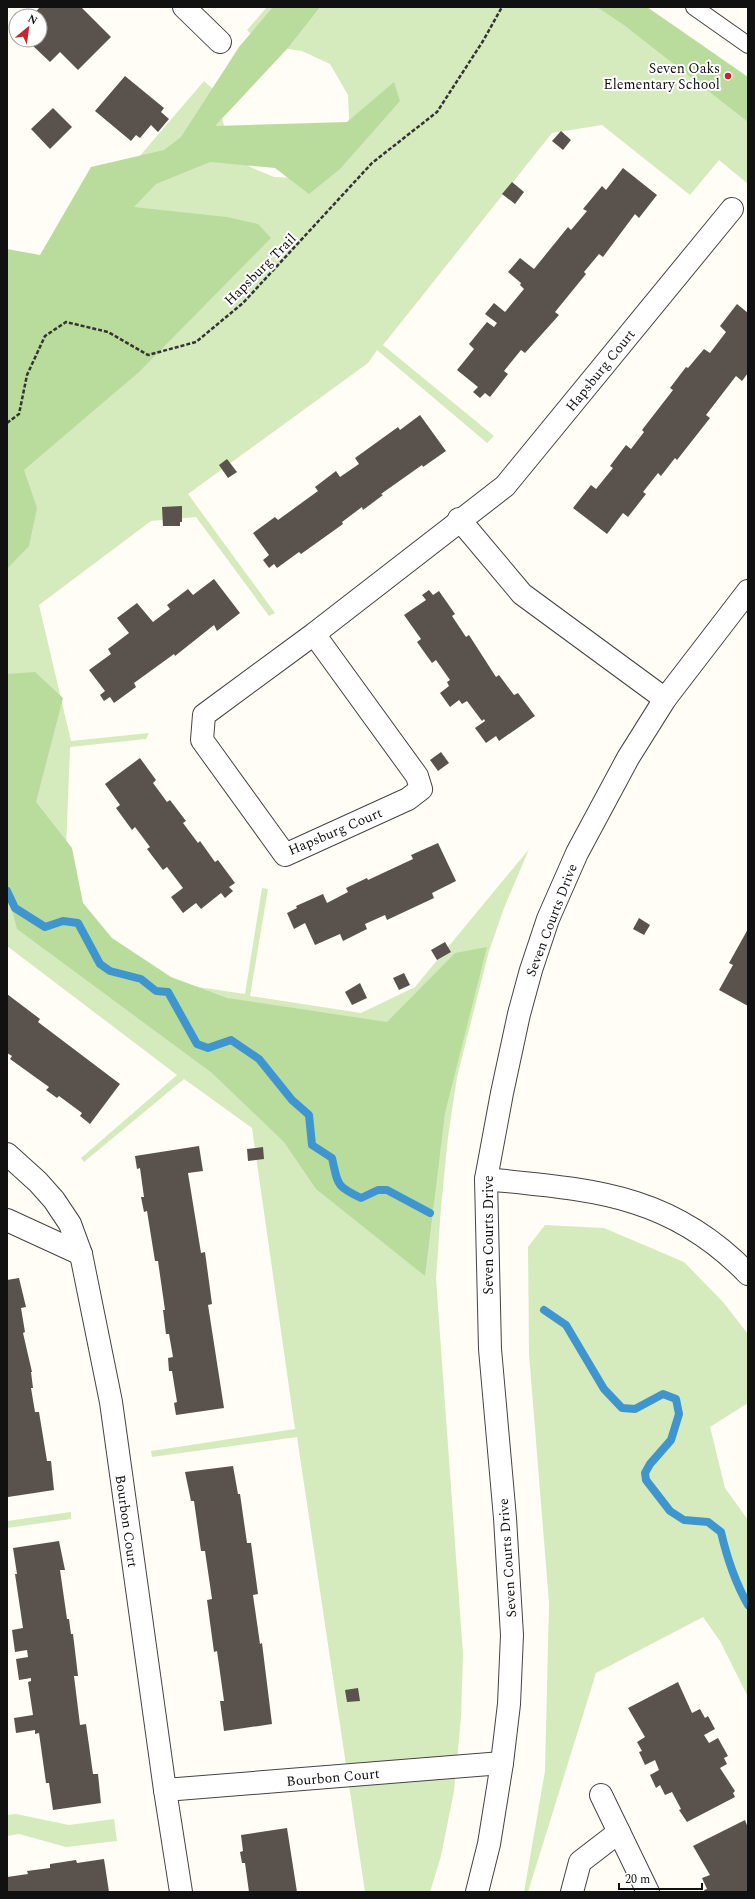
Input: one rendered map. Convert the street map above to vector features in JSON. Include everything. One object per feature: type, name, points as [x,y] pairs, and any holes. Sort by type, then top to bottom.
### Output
[{"type":"street","points":[[184,7],[220,42]]},
{"type":"street","name":"Hapsburg Court","points":[[314,634],[417,776],[421,789],[408,799],[285,855],[202,740],[204,715],[314,634],[459,519],[505,486],[732,209]]},
{"type":"street","points":[[459,519],[522,594],[665,699]]},
{"type":"street","name":"Seven Courts Drive","points":[[477,1892],[488,1844],[502,1763],[509,1704],[512,1635],[505,1518],[490,1349],[486,1179],[519,1014],[548,919],[577,852],[628,758],[665,699],[748,591]]},
{"type":"street","name":"Bourbon Court","points":[[7,1154],[38,1182],[54,1200],[70,1224],[81,1254],[111,1402],[164,1790],[181,1892]]},
{"type":"street","points":[[486,1179],[582,1189],[628,1199],[669,1215],[701,1234],[728,1253],[748,1274]]},
{"type":"street","points":[[7,1220],[81,1254]]},
{"type":"street","name":"Bourbon Court","points":[[164,1790],[502,1763]]},
{"type":"street","points":[[601,1796],[648,1892]]},
{"type":"street","points":[[572,1892],[580,1862],[619,1832]]},
{"type":"lane","points":[[694,7],[748,45]]},
{"type":"path","name":"Hapsburg Trail","points":[[7,423],[19,414],[27,375],[45,336],[66,322],[108,332],[148,355],[196,342],[244,303],[372,164],[437,112],[483,41],[502,7]]},
{"type":"green space","points":[[267,7],[620,7],[748,108],[748,184],[719,160],[690,195],[602,125],[552,133],[383,345],[494,436],[487,443],[377,350],[368,363],[188,494],[275,613],[269,616],[196,517],[151,521],[39,605],[71,741],[149,733],[146,739],[70,747],[64,901],[151,980],[245,994],[262,888],[268,889],[250,996],[361,1013],[415,987],[529,849],[504,908],[489,951],[457,1077],[448,1137],[441,1207],[436,1279],[463,1654],[461,1717],[454,1791],[441,1856],[430,1892],[365,1892],[297,1437],[152,1457],[151,1451],[295,1429],[252,1128],[184,1079],[84,1162],[81,1158],[177,1075],[7,946],[7,311],[204,81],[213,89],[219,105],[228,142],[250,167],[274,177],[295,178],[341,146],[349,119],[348,95],[330,64],[302,51],[275,47],[256,39],[247,30]]},
{"type":"green space","points":[[273,7],[320,7],[287,49],[215,126],[347,122],[394,82],[400,101],[340,169],[309,194],[275,168],[210,162],[156,184],[134,207],[227,217],[258,224],[271,238],[139,372],[24,470],[37,508],[29,546],[7,569],[7,249],[40,255],[91,167],[164,150],[181,137],[239,47]]},
{"type":"green space","points":[[597,7],[647,7],[748,77],[748,122],[624,25]]},
{"type":"green space","points":[[35,672],[63,698],[36,802],[72,848],[83,903],[112,938],[171,977],[227,998],[387,1022],[455,953],[487,947],[445,1113],[425,1276],[316,1189],[284,1142],[212,1073],[17,929],[7,891],[7,674]]},
{"type":"green space","points":[[545,1225],[604,1228],[684,1262],[723,1302],[748,1334],[748,1403],[710,1427],[725,1488],[748,1520],[748,1697],[720,1641],[703,1617],[596,1673],[528,1892],[524,1892],[545,1771],[549,1603],[529,1354],[528,1247]]},
{"type":"green space","points":[[71,1512],[71,1519],[7,1528],[7,1521]]},
{"type":"green space","points":[[16,1814],[69,1825],[114,1819],[117,1841],[66,1847],[19,1834],[7,1836],[7,1815]]},
{"type":"building","points":[[81,7],[111,37],[78,70],[60,52],[50,62],[35,48],[48,48],[48,8],[39,8]]},
{"type":"building","points":[[125,76],[164,108],[161,112],[169,119],[158,132],[151,125],[140,138],[136,135],[131,141],[95,111]]},
{"type":"building","points":[[53,108],[72,127],[50,149],[31,129]]},
{"type":"building","points":[[561,131],[571,140],[563,150],[552,141]]},
{"type":"building","points":[[623,168],[657,195],[639,218],[635,214],[603,257],[599,254],[584,272],[586,274],[555,312],[559,315],[525,353],[521,350],[504,371],[508,374],[490,397],[485,393],[480,398],[473,392],[478,387],[457,370],[474,349],[469,344],[487,322],[494,327],[497,323],[485,314],[494,303],[505,312],[524,289],[520,285],[521,283],[508,272],[520,258],[534,269],[568,227],[571,230],[587,211],[583,209],[602,186],[606,190]]},
{"type":"building","points":[[512,182],[524,192],[515,204],[502,194]]},
{"type":"building","points":[[737,304],[748,313],[748,373],[742,381],[736,376],[706,415],[710,418],[677,460],[675,458],[661,476],[658,473],[643,492],[646,494],[628,517],[623,513],[607,534],[573,508],[591,485],[596,489],[613,468],[610,466],[626,445],[631,449],[644,432],[642,430],[673,390],[670,388],[686,367],[688,368],[704,349],[710,353],[726,332],[720,326]]},
{"type":"building","points":[[420,415],[446,451],[423,467],[422,465],[381,494],[383,495],[363,510],[362,507],[342,522],[343,524],[301,554],[299,552],[277,568],[274,564],[269,568],[263,560],[269,555],[253,533],[275,517],[278,520],[318,491],[315,487],[336,471],[340,477],[359,464],[355,458],[398,427],[400,430]]},
{"type":"building","points":[[227,459],[237,472],[228,478],[219,465]]},
{"type":"building","points":[[182,506],[182,522],[180,522],[180,526],[163,526],[162,507]]},
{"type":"building","points":[[214,579],[240,613],[217,631],[214,625],[175,656],[174,654],[134,683],[136,687],[114,703],[110,697],[104,701],[100,695],[105,691],[89,670],[111,654],[108,649],[129,633],[117,618],[137,603],[153,622],[170,609],[167,605],[188,589],[193,595]]},
{"type":"building","points":[[429,590],[433,595],[439,591],[455,614],[452,616],[466,637],[469,635],[496,677],[499,675],[514,695],[518,693],[535,716],[499,741],[496,736],[486,743],[475,728],[485,721],[484,719],[482,721],[467,701],[462,704],[459,700],[450,707],[440,693],[449,686],[447,682],[450,680],[436,660],[432,663],[417,642],[421,639],[404,615],[426,600],[422,595]]},
{"type":"building","points":[[441,752],[449,763],[438,771],[430,760]]},
{"type":"building","points":[[140,758],[156,780],[153,783],[167,802],[170,800],[186,821],[183,823],[198,843],[200,841],[215,862],[218,860],[235,883],[229,887],[233,891],[225,898],[221,893],[201,909],[196,903],[183,913],[171,897],[183,888],[167,867],[163,870],[147,849],[150,847],[135,827],[132,830],[116,808],[120,805],[105,784]]},
{"type":"building","points":[[438,843],[456,881],[432,893],[434,898],[387,920],[385,915],[365,924],[367,929],[343,941],[340,934],[315,945],[305,923],[294,929],[287,913],[297,908],[296,906],[323,894],[327,903],[348,892],[346,888],[367,878],[368,880],[413,859],[411,855]]},
{"type":"building","points":[[639,918],[650,925],[644,935],[633,929]]},
{"type":"building","points":[[748,929],[748,1006],[719,990],[733,965],[729,963]]},
{"type":"building","points":[[445,942],[451,952],[437,960],[431,950]]},
{"type":"building","points":[[404,973],[410,985],[399,990],[393,978]]},
{"type":"building","points":[[360,983],[367,998],[352,1005],[345,992]]},
{"type":"building","points":[[7,994],[40,1019],[38,1022],[120,1084],[90,1124],[80,1116],[82,1113],[59,1096],[57,1098],[46,1090],[49,1087],[10,1059],[12,1056],[7,1053]]},
{"type":"building","points":[[199,1146],[203,1171],[188,1173],[201,1253],[205,1252],[212,1304],[208,1305],[224,1408],[176,1415],[174,1403],[177,1402],[172,1371],[169,1371],[168,1358],[173,1357],[169,1334],[166,1334],[163,1310],[165,1310],[158,1261],[155,1261],[147,1211],[144,1212],[141,1197],[144,1197],[140,1168],[137,1169],[135,1156]]},
{"type":"building","points":[[263,1147],[264,1159],[248,1161],[247,1149]]},
{"type":"building","points":[[19,1278],[26,1307],[21,1308],[25,1332],[23,1333],[32,1372],[33,1388],[31,1388],[35,1412],[39,1412],[47,1461],[51,1461],[54,1490],[8,1497],[7,1280]]},
{"type":"building","points":[[233,1466],[238,1494],[240,1494],[247,1543],[251,1543],[258,1594],[253,1595],[260,1644],[262,1643],[272,1724],[224,1731],[220,1701],[224,1701],[217,1651],[214,1652],[207,1600],[212,1599],[205,1551],[201,1551],[194,1501],[191,1501],[185,1472]]},
{"type":"building","points":[[59,1541],[65,1570],[60,1570],[67,1619],[69,1619],[71,1634],[73,1634],[78,1676],[74,1676],[80,1725],[86,1724],[93,1774],[98,1774],[101,1803],[53,1810],[49,1783],[46,1783],[39,1733],[35,1734],[35,1730],[16,1733],[14,1718],[33,1715],[28,1682],[31,1681],[31,1678],[19,1680],[16,1659],[28,1657],[27,1650],[15,1652],[12,1630],[23,1628],[15,1574],[17,1574],[13,1548]]},
{"type":"building","points":[[678,1682],[692,1713],[700,1709],[705,1718],[708,1716],[715,1729],[704,1735],[709,1743],[718,1738],[728,1756],[724,1758],[727,1764],[720,1768],[735,1791],[733,1793],[735,1797],[687,1822],[679,1810],[681,1809],[672,1792],[665,1795],[660,1785],[656,1788],[650,1775],[659,1770],[655,1760],[645,1765],[639,1752],[642,1751],[637,1742],[645,1737],[628,1708]]},
{"type":"building","points":[[358,1688],[360,1701],[347,1702],[345,1690]]},
{"type":"building","points":[[745,1820],[748,1828],[748,1892],[705,1892],[704,1890],[707,1889],[702,1878],[710,1875],[693,1846]]},
{"type":"building","points":[[287,1828],[297,1892],[249,1892],[245,1863],[242,1863],[240,1852],[243,1851],[241,1835]]},
{"type":"building","points":[[104,1859],[109,1892],[7,1892],[7,1877],[28,1874],[27,1871],[50,1868],[50,1864],[76,1860],[77,1863]]},
{"type":"waterway","points":[[7,891],[15,908],[45,927],[63,921],[78,923],[100,964],[110,971],[141,979],[156,991],[168,992],[197,1044],[208,1048],[231,1040],[259,1059],[292,1100],[309,1115],[312,1145],[332,1158],[337,1179],[342,1187],[361,1198],[378,1190],[387,1190],[430,1213]]},
{"type":"waterway","points":[[544,1310],[566,1325],[604,1389],[622,1408],[635,1409],[663,1394],[676,1399],[679,1414],[671,1440],[650,1464],[645,1473],[646,1480],[670,1511],[684,1520],[708,1522],[721,1532],[732,1570],[748,1605]]},
{"type":"place","name":"Seven Oaks Elementary School","points":[[728,76]]}]
